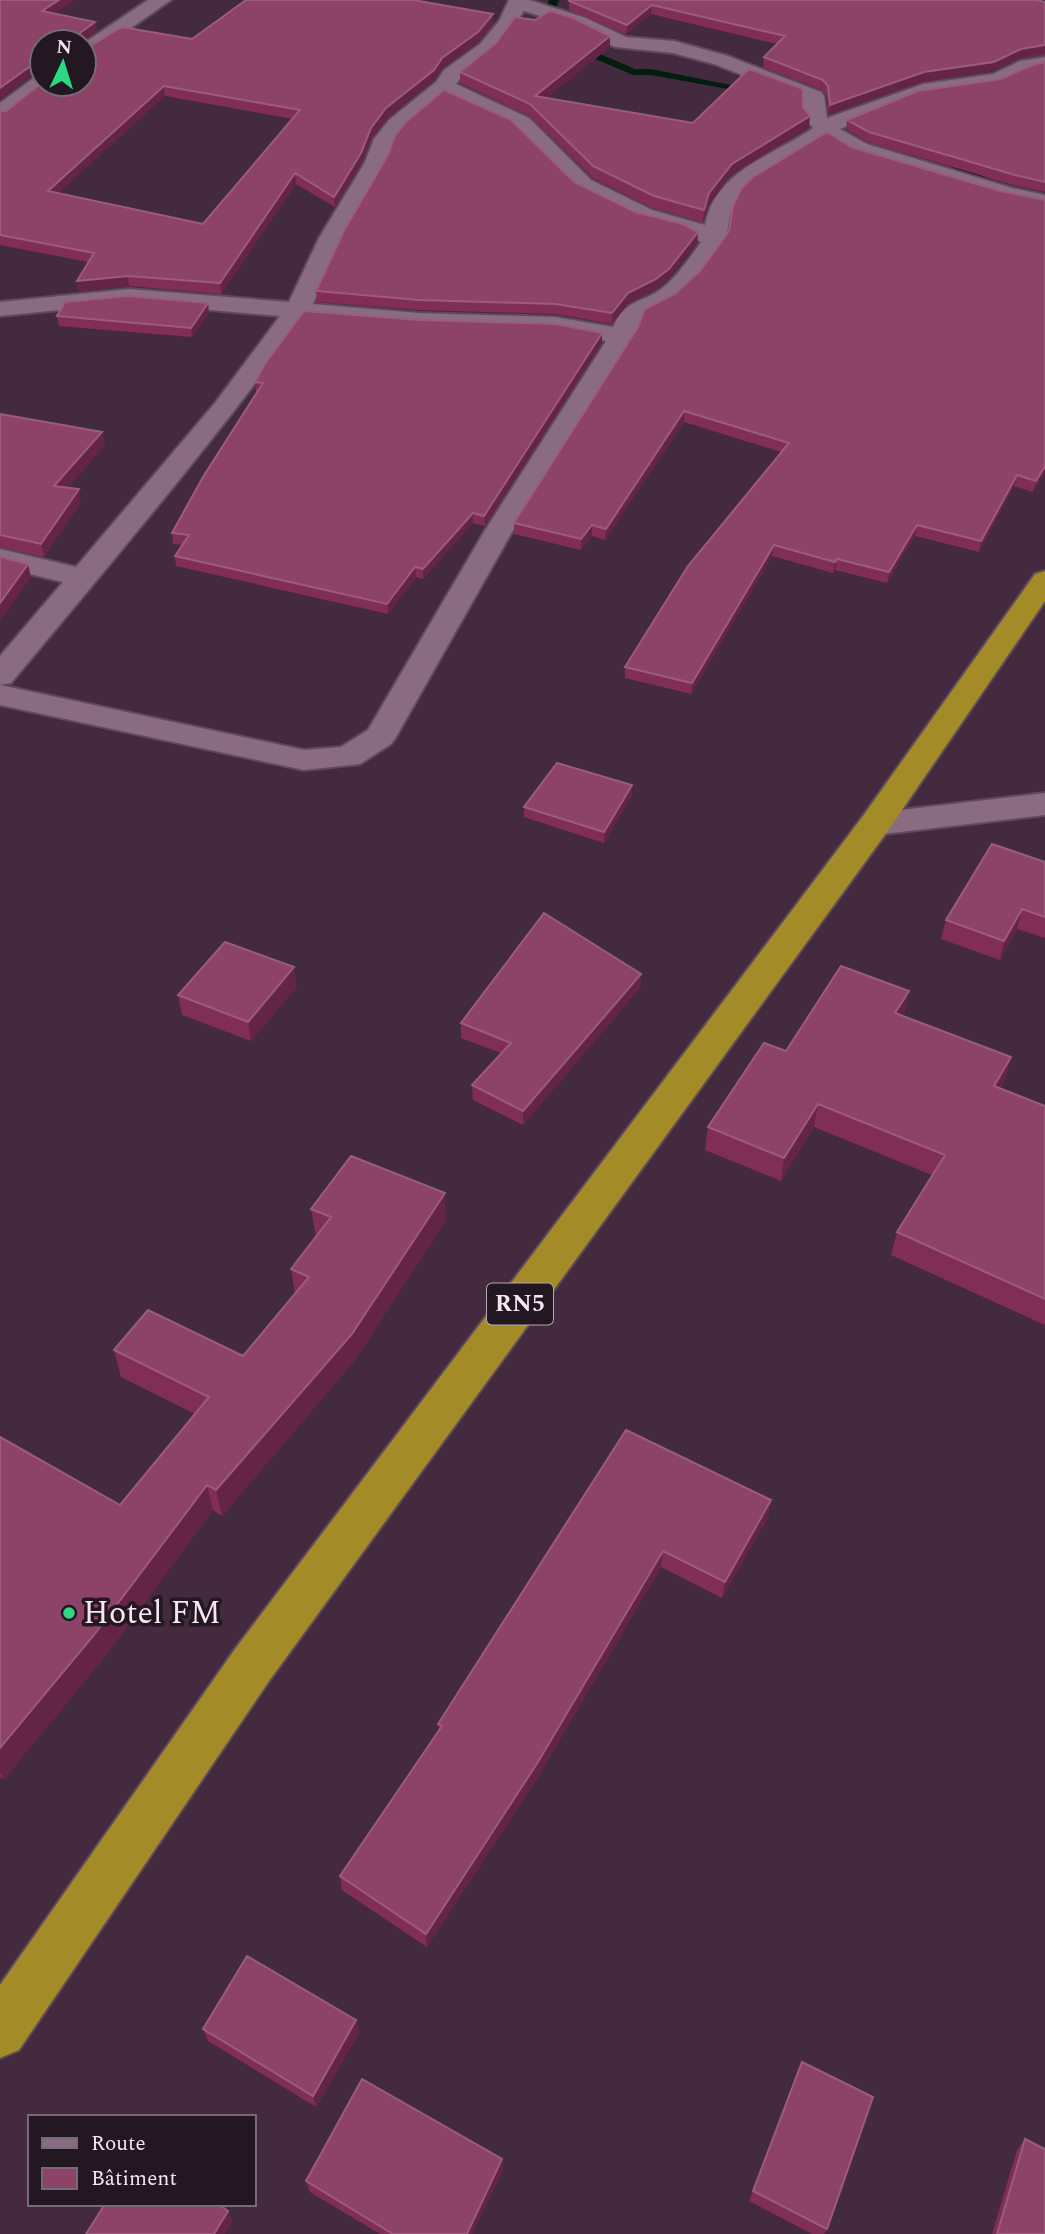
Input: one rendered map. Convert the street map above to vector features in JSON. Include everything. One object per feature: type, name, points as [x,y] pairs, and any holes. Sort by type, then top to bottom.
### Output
[{"type":"highway","name":"RN5","points":[[0,2031],[252,1665],[875,824],[1045,580]]},
{"type":"street","points":[[98,43],[161,0]]},
{"type":"street","points":[[0,676],[224,409],[298,309],[331,238],[375,164],[382,144],[397,125],[445,85],[447,77],[481,54],[511,18],[519,2],[579,22],[622,43],[674,47],[721,60],[814,100],[815,118],[826,130],[859,149],[1007,194],[1045,202]]},
{"type":"street","points":[[0,695],[303,760],[349,757],[380,737],[498,532],[622,336],[628,318],[638,307],[670,295],[714,240],[715,220],[725,197],[768,161],[842,119],[930,88],[998,80],[1027,65],[1045,63]]},
{"type":"street","points":[[445,85],[451,92],[521,123],[583,185],[613,202],[644,215],[691,227],[714,240]]},
{"type":"street","points":[[0,113],[28,92]]},
{"type":"street","points":[[0,309],[129,296],[419,320],[555,324],[622,336]]},
{"type":"street","points":[[0,558],[83,578]]},
{"type":"street","points":[[875,824],[1045,804]]},
{"type":"building","points":[[0,0],[59,0],[42,11],[95,22],[87,28],[28,28],[28,68],[0,88]]},
{"type":"building","points":[[246,0],[413,0],[493,14],[478,32],[442,58],[434,70],[386,108],[371,128],[361,153],[334,197],[295,173],[220,283],[128,276],[77,281],[94,253],[0,235],[0,111],[6,111],[28,94],[28,98],[98,98],[98,42],[122,27],[192,39]],"holes":[[[164,86],[300,110],[203,224],[48,191]]]},
{"type":"building","points":[[570,0],[1036,0],[1045,2],[1045,45],[1021,49],[994,62],[924,72],[830,105],[828,86],[823,80],[764,57],[785,36],[652,5],[627,25]]},
{"type":"building","points":[[550,11],[571,17],[610,36],[535,96],[693,123],[749,69],[803,89],[803,107],[810,116],[732,164],[709,193],[704,210],[654,196],[593,166],[530,104],[460,72],[496,43],[515,17],[535,20]]},
{"type":"building","points":[[1045,62],[1045,182],[869,132],[847,120],[918,91],[1001,79]]},
{"type":"building","points":[[444,90],[511,120],[574,182],[635,212],[683,224],[698,232],[669,269],[628,293],[612,313],[555,304],[419,300],[316,291],[345,229],[388,155],[395,136],[406,122]]},
{"type":"building","points":[[827,132],[851,147],[1000,191],[1045,200],[1045,466],[1036,481],[1017,475],[981,541],[917,525],[889,572],[837,559],[835,562],[774,545],[692,683],[625,667],[688,566],[789,443],[684,411],[606,529],[592,525],[581,539],[514,523],[638,327],[645,309],[675,294],[701,270],[729,231],[733,206],[741,189],[753,177]]},
{"type":"building","points":[[128,296],[208,303],[191,328],[57,316],[65,302]]},
{"type":"building","points":[[304,311],[419,320],[555,324],[602,333],[484,516],[473,513],[423,569],[415,567],[387,604],[175,556],[189,535],[172,533],[203,477],[263,383],[255,382],[265,364]]},
{"type":"building","points":[[0,414],[102,432],[54,486],[79,489],[41,544],[0,535]]},
{"type":"building","points":[[0,557],[28,564],[0,603]]},
{"type":"building","points":[[557,763],[632,785],[604,832],[524,807]]},
{"type":"building","points":[[992,844],[1045,862],[1045,917],[1022,909],[1004,941],[946,920]]},
{"type":"building","points":[[544,913],[641,974],[523,1111],[472,1085],[511,1043],[461,1023]]},
{"type":"building","points":[[225,942],[294,967],[248,1022],[178,995]]},
{"type":"building","points":[[841,966],[909,991],[895,1013],[1011,1057],[994,1086],[1045,1106],[1045,1299],[897,1232],[945,1155],[818,1104],[784,1158],[708,1127],[764,1043],[786,1051]]},
{"type":"building","points":[[351,1156],[445,1193],[352,1334],[216,1490],[207,1485],[94,1635],[0,1748],[0,1437],[120,1505],[209,1397],[114,1350],[148,1310],[243,1356],[309,1277],[291,1269],[331,1217],[311,1209]]},
{"type":"building","points":[[626,1430],[771,1500],[725,1582],[663,1551],[538,1762],[426,1934],[340,1876],[442,1726],[438,1724]]},
{"type":"building","points":[[247,1956],[356,2020],[313,2096],[203,2029]]},
{"type":"building","points":[[802,2062],[873,2097],[827,2229],[753,2191]]},
{"type":"building","points":[[362,2079],[502,2159],[467,2234],[393,2234],[306,2181]]},
{"type":"building","points":[[1025,2139],[1045,2149],[1045,2234],[997,2234]]},
{"type":"building","points":[[104,2206],[221,2206],[228,2211],[214,2234],[86,2234]]},
{"type":"waterway","points":[[554,0],[550,11],[564,28],[584,39],[583,50],[633,72],[651,72],[756,91]]},
{"type":"waterway","points":[[955,159],[950,162],[991,185],[1025,193],[1045,208]]},
{"type":"place","name":"Hotel FM","points":[[69,1613]]}]
